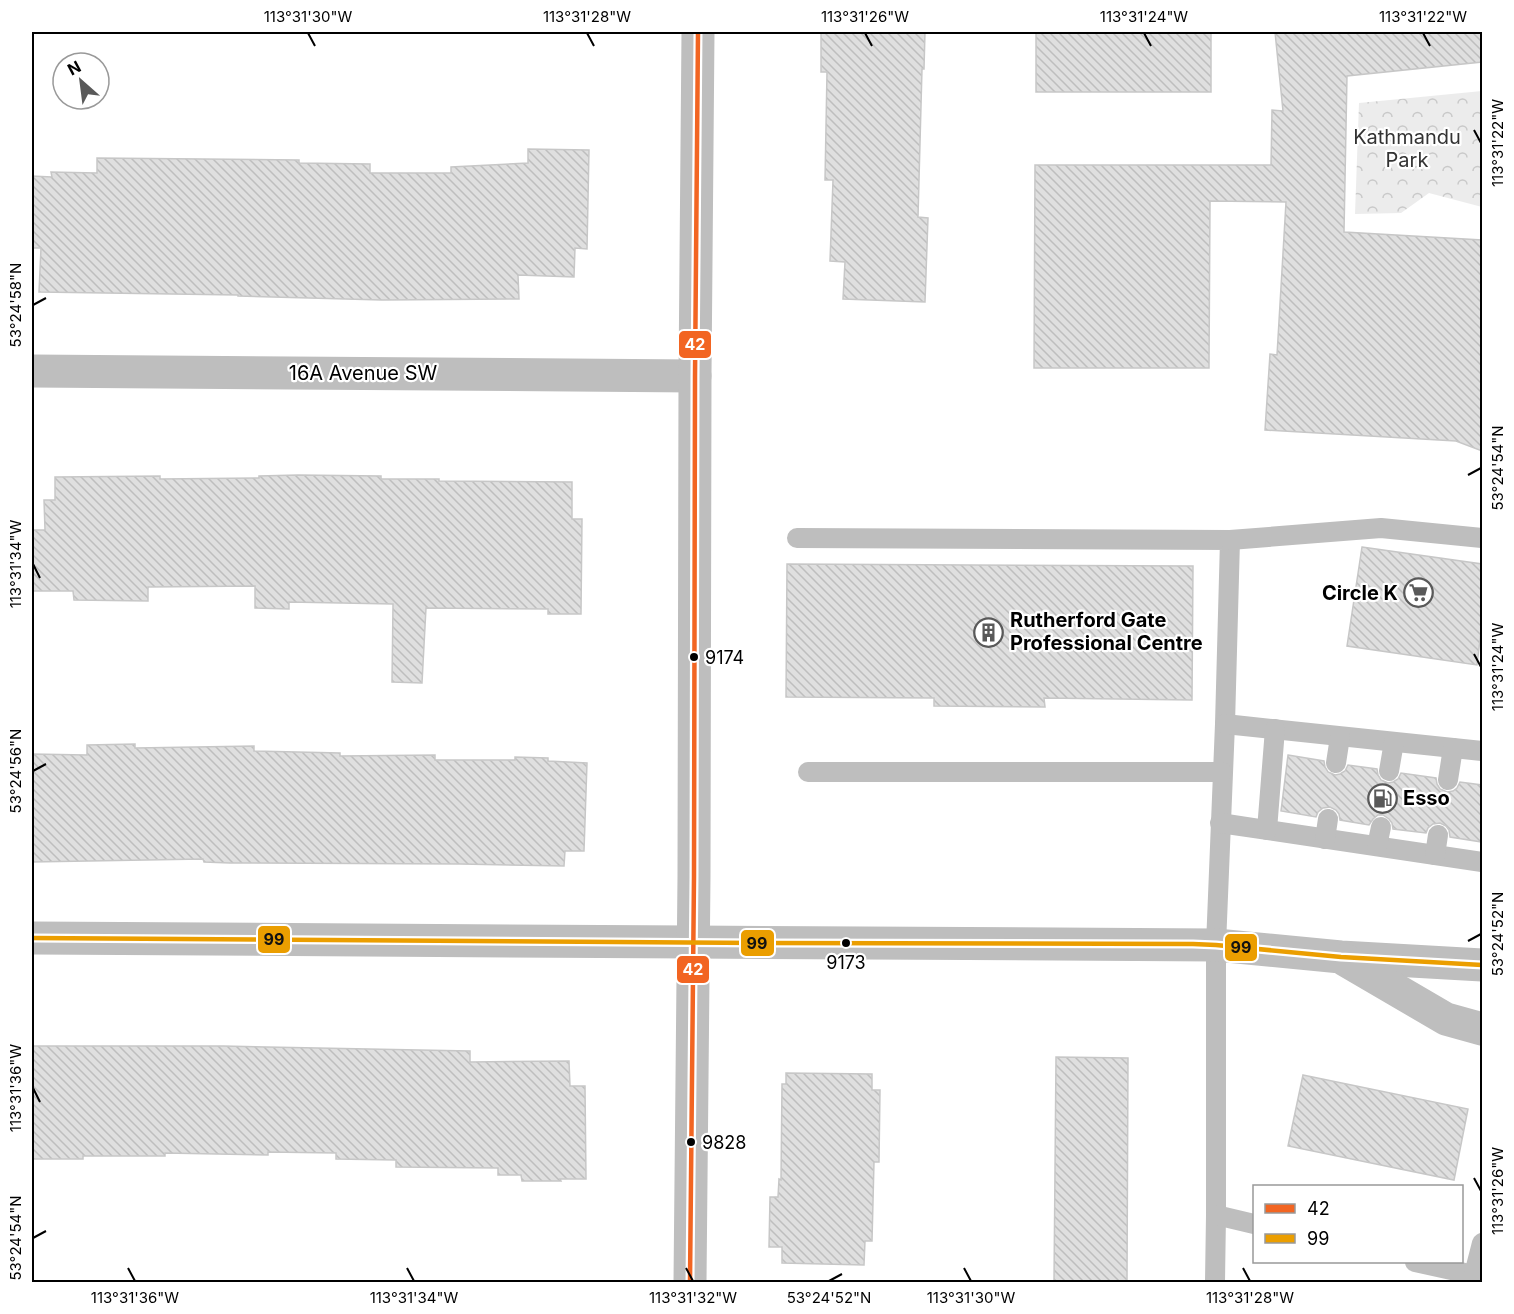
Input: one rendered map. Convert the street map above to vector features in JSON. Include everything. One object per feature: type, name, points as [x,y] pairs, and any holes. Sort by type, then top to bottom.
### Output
[{"type":"street","points":[[690,1282],[698,32]]},
{"type":"street","name":"16A Avenue SW","points":[[32,371],[695,376]]},
{"type":"street","points":[[32,938],[1215,945],[1341,957],[1482,965]]},
{"type":"street","points":[[1341,957],[1446,1019],[1482,1029]]},
{"type":"lane","points":[[797,538],[1230,540],[1381,528],[1482,537]]},
{"type":"lane","points":[[1215,1282],[1215,945],[1225,724],[1230,540]]},
{"type":"lane","points":[[1225,724],[1482,751]]},
{"type":"lane","points":[[1267,830],[1275,729]]},
{"type":"lane","points":[[1336,763],[1340,737]]},
{"type":"lane","points":[[1389,771],[1394,742]]},
{"type":"lane","points":[[1448,780],[1453,748]]},
{"type":"lane","points":[[808,772],[1222,772]]},
{"type":"lane","points":[[1325,839],[1328,819]]},
{"type":"lane","points":[[1220,823],[1482,862]]},
{"type":"lane","points":[[1377,846],[1381,827]]},
{"type":"lane","points":[[1435,855],[1438,835]]},
{"type":"lane","points":[[1216,1215],[1253,1224]]},
{"type":"lane","points":[[1418,1263],[1473,1279],[1482,1243]]},
{"type":"green space","name":"Kathmandu Park","points":[[1482,91],[1482,207],[1429,193],[1401,213],[1355,214],[1359,103]]},
{"type":"building","points":[[821,32],[925,32],[918,217],[928,218],[925,302],[843,299],[845,262],[830,261],[833,180],[825,180],[827,72],[821,72]]},
{"type":"building","points":[[1036,32],[1211,32],[1211,92],[1036,92]]},
{"type":"building","points":[[1275,32],[1482,32],[1482,62],[1347,76],[1344,232],[1482,240],[1482,451],[1456,441],[1265,430],[1270,354],[1277,355],[1286,202],[1210,201],[1209,368],[1034,368],[1035,165],[1271,165],[1272,110],[1283,111]]},
{"type":"building","points":[[528,149],[589,150],[587,249],[575,248],[574,277],[518,275],[519,299],[382,300],[39,292],[41,248],[32,248],[32,176],[52,177],[51,172],[97,173],[97,158],[299,160],[299,163],[370,164],[370,173],[451,173],[451,167],[528,163]]},
{"type":"building","points":[[160,476],[160,479],[259,478],[259,476],[381,476],[381,479],[439,479],[439,481],[572,482],[572,519],[582,519],[581,614],[548,614],[548,609],[426,608],[422,683],[392,682],[393,604],[289,602],[289,609],[255,608],[255,586],[148,587],[148,601],[74,600],[73,591],[32,591],[32,530],[45,530],[44,500],[55,500],[55,477]]},
{"type":"building","name":"Circle K","points":[[1362,547],[1482,564],[1482,623],[1477,665],[1347,646]]},
{"type":"building","name":"Rutherford Gate Professional Centre","points":[[787,564],[1193,566],[1192,700],[1044,698],[1045,707],[934,706],[934,698],[786,697]]},
{"type":"building","points":[[135,744],[135,748],[254,746],[254,751],[340,753],[340,756],[435,755],[435,760],[515,760],[515,757],[587,763],[584,851],[565,851],[564,866],[230,863],[204,862],[203,859],[32,862],[32,754],[87,755],[87,745]]},
{"type":"building","name":"Esso","points":[[1288,755],[1324,761],[1328,772],[1335,775],[1345,771],[1348,765],[1377,769],[1381,780],[1388,783],[1398,779],[1401,773],[1436,778],[1440,789],[1447,792],[1457,788],[1460,782],[1482,785],[1482,842],[1450,837],[1449,830],[1440,823],[1433,824],[1426,833],[1393,829],[1392,823],[1383,815],[1378,815],[1369,825],[1340,820],[1336,810],[1330,807],[1323,808],[1316,817],[1281,811]]},
{"type":"building","points":[[32,1046],[223,1046],[470,1051],[470,1062],[569,1061],[570,1086],[585,1086],[586,1179],[522,1181],[521,1175],[498,1175],[498,1168],[396,1167],[396,1160],[336,1159],[336,1153],[268,1152],[268,1155],[165,1153],[165,1156],[83,1156],[83,1159],[32,1159]]},
{"type":"building","points":[[1056,1057],[1128,1058],[1127,1282],[1054,1282]]},
{"type":"building","points":[[786,1073],[872,1074],[872,1090],[880,1090],[879,1162],[874,1162],[872,1241],[865,1241],[864,1265],[782,1263],[782,1247],[769,1247],[770,1197],[778,1197],[779,1179],[781,1180],[782,1084],[786,1084]]},
{"type":"building","points":[[1303,1075],[1468,1109],[1454,1180],[1288,1146]]},
{"type":"transit line","name":"42","points":[[690,1282],[698,32]]},
{"type":"transit line","name":"99","points":[[32,938],[1193,944],[1341,957],[1482,965]]},
{"type":"place","name":"Circle K","points":[[1419,593]]},
{"type":"place","name":"Rutherford Gate Professional Centre","points":[[989,632]]},
{"type":"place","name":"9174","points":[[694,657]]},
{"type":"place","name":"Esso","points":[[1382,798]]},
{"type":"place","name":"9173","points":[[846,943]]},
{"type":"place","name":"9828","points":[[691,1142]]}]
